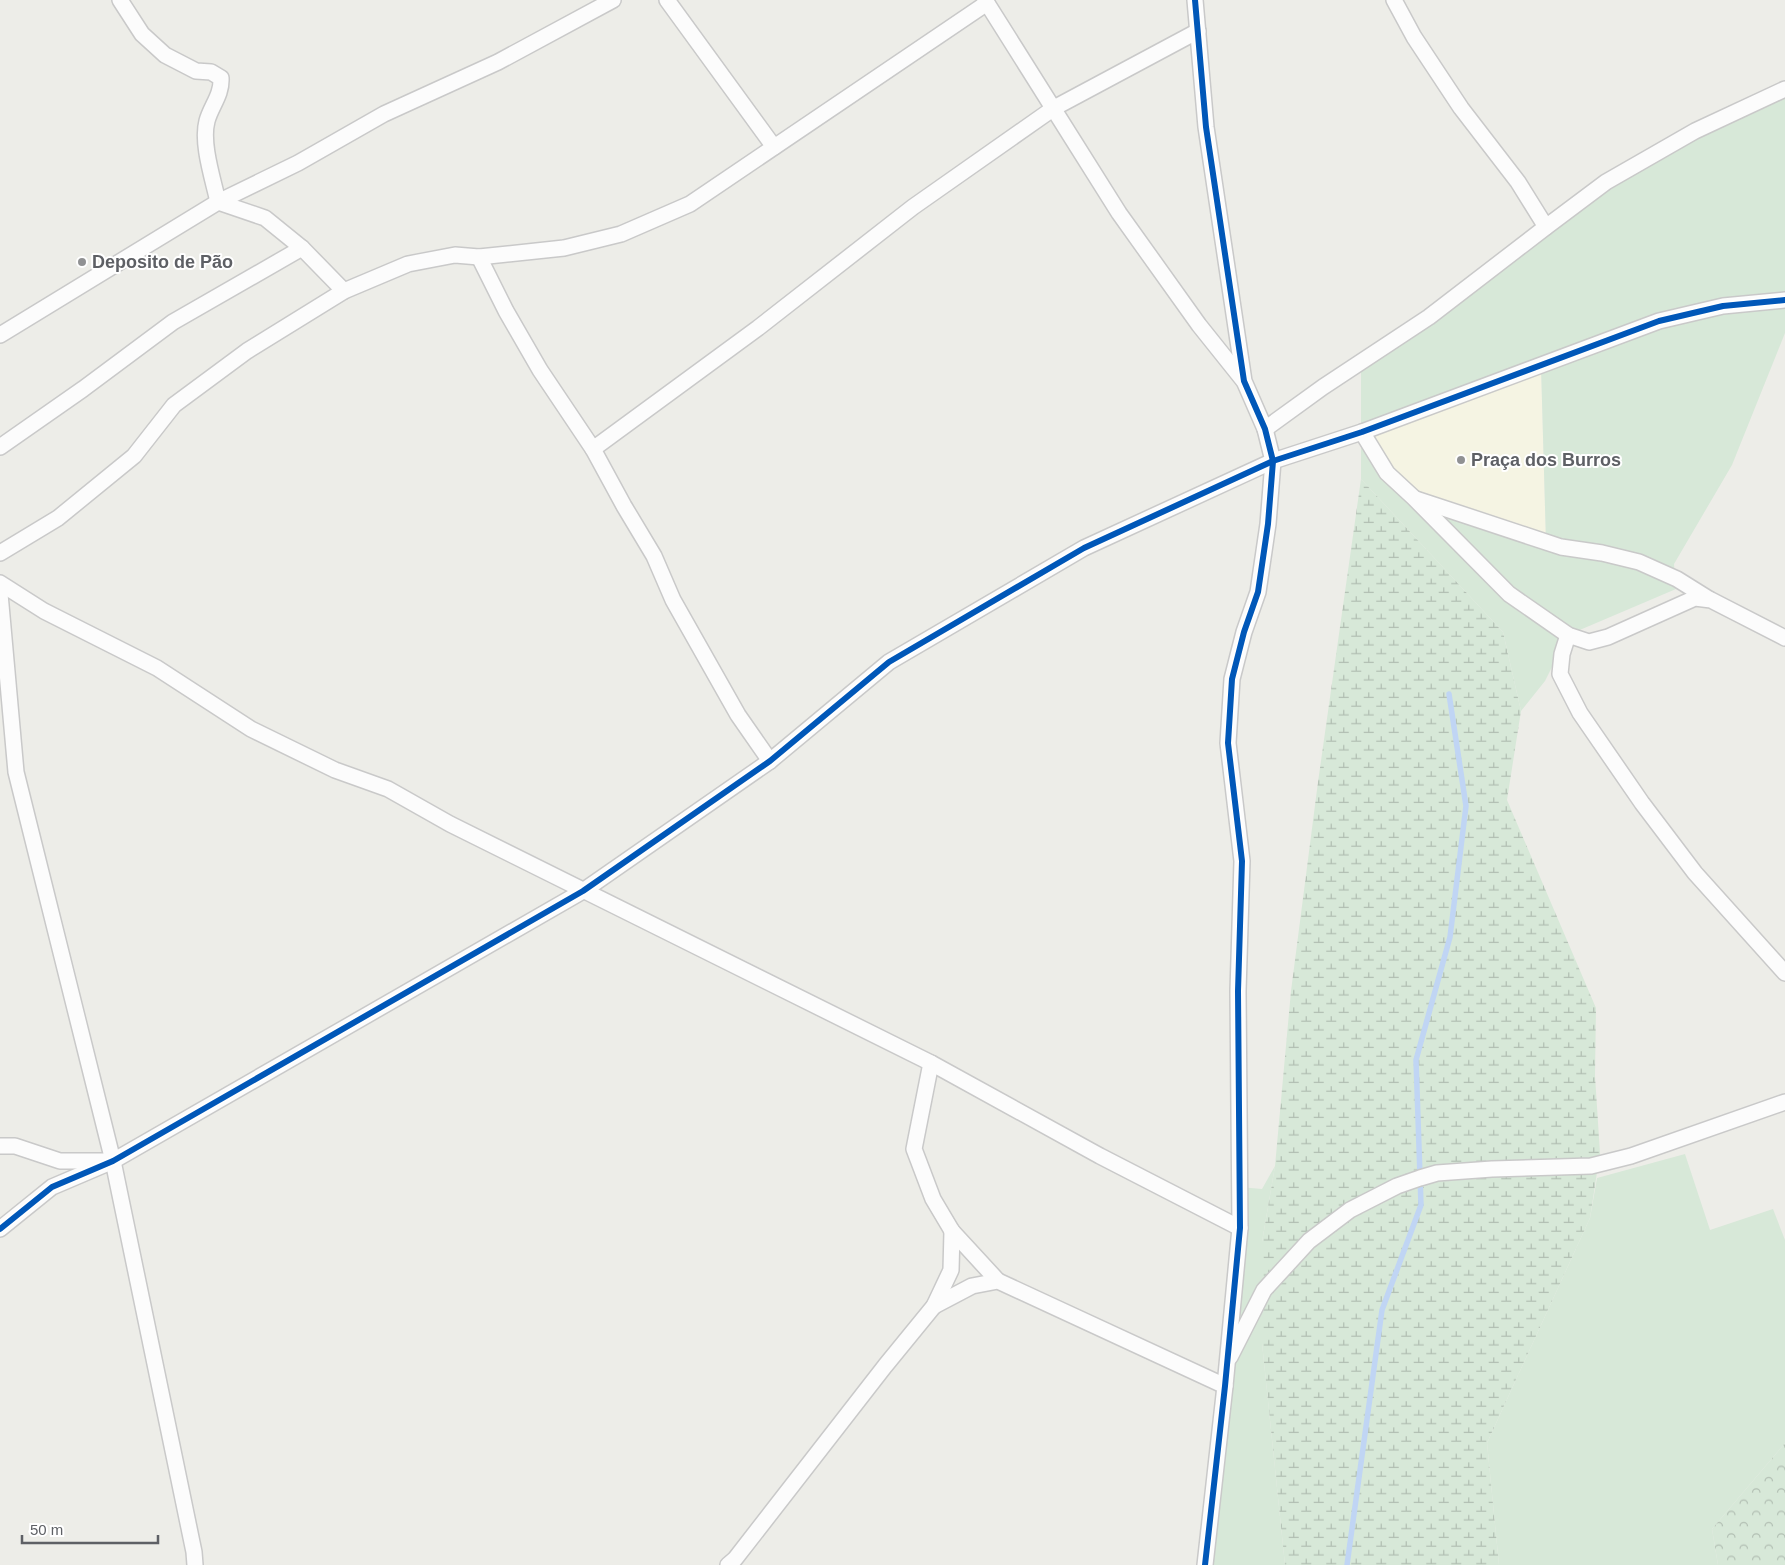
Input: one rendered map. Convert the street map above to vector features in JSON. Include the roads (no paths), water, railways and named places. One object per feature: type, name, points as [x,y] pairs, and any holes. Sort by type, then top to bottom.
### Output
[{"type":"street","points":[[120,0],[142,34],[165,55],[196,70],[210,72],[221,78],[222,88],[207,122],[205,138],[218,202]]},
{"type":"street","points":[[667,0],[774,147]]},
{"type":"street","points":[[1195,0],[1206,127],[1244,381],[1265,429],[1273,461],[1268,524],[1258,592],[1244,632],[1232,679],[1228,743],[1242,861],[1238,992],[1240,1228],[1205,1565]]},
{"type":"street","points":[[1394,0],[1414,37],[1461,108],[1518,182],[1546,226]]},
{"type":"street","points":[[0,553],[58,518],[134,456],[174,405],[248,351],[344,291],[408,264],[455,255],[479,257],[564,248],[621,234],[690,204],[986,1],[1119,213],[1199,325],[1244,381]]},
{"type":"street","points":[[0,335],[218,202],[298,163],[384,114],[498,62],[604,2]]},
{"type":"street","points":[[593,449],[758,328],[913,207],[1054,108],[1198,31]]},
{"type":"street","points":[[1265,429],[1323,387],[1429,317],[1606,182],[1704,127],[1785,89]]},
{"type":"street","points":[[218,202],[265,218],[302,248],[344,291]]},
{"type":"street","points":[[0,447],[83,390],[174,322],[302,248]]},
{"type":"street","points":[[479,257],[506,311],[540,370],[593,449],[654,556],[673,600],[738,715],[770,761]]},
{"type":"street","points":[[0,1229],[52,1187],[113,1161],[583,891],[770,761],[888,662],[1084,548],[1273,461],[1362,432],[1659,321],[1723,306],[1785,300]]},
{"type":"street","points":[[1362,432],[1386,473],[1414,498],[1509,594],[1568,635],[1589,642],[1608,637],[1694,598],[1710,600]]},
{"type":"street","points":[[1414,498],[1561,548],[1602,553],[1639,562],[1677,579],[1710,600],[1785,638]]},
{"type":"street","points":[[0,583],[44,612],[157,668],[251,729],[336,770],[388,789],[450,824],[931,1063],[1100,1156],[1240,1228]]},
{"type":"street","points":[[0,594],[16,772],[113,1161],[194,1552],[195,1565]]},
{"type":"street","points":[[1568,635],[1562,654],[1560,674],[1580,712],[1642,802],[1695,873],[1785,973]]},
{"type":"street","points":[[931,1063],[914,1149],[933,1199],[952,1231],[998,1281],[1225,1386]]},
{"type":"street","points":[[1226,1366],[1264,1290],[1309,1240],[1350,1210],[1396,1186],[1438,1174],[1492,1169],[1591,1166],[1631,1156],[1785,1102]]},
{"type":"street","points":[[0,1146],[15,1146],[60,1161],[113,1161]]},
{"type":"street","points":[[736,1564],[885,1366],[934,1306],[951,1270],[952,1231]]},
{"type":"street","points":[[934,1306],[972,1286],[998,1281]]},
{"type":"waterway","points":[[1347,1565],[1382,1310],[1421,1205],[1416,1060],[1450,937],[1466,806],[1449,694]]},
{"type":"place","name":"Deposito de Pão","points":[[82,262]]},
{"type":"place","name":"Praça dos Burros","points":[[1461,460]]}]
